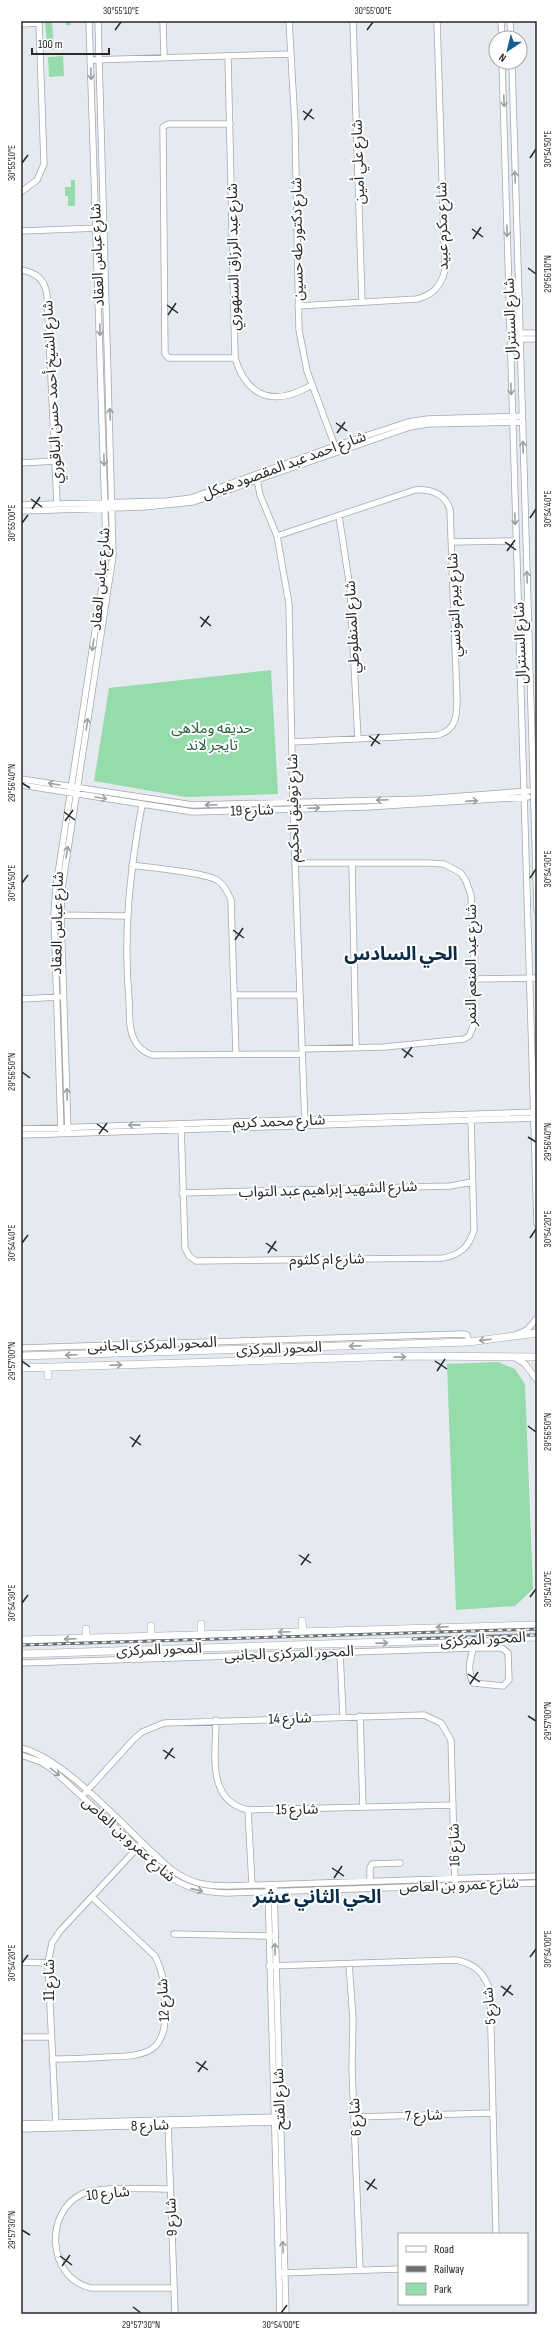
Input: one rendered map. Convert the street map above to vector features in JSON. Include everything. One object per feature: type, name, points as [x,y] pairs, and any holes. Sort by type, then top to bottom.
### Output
[{"type":"main road","name":"المحور المركزى","points":[[21,1356],[469,1342],[537,1333]]},
{"type":"main road","points":[[202,1350],[205,1356],[202,1362]]},
{"type":"main road","points":[[225,1350],[223,1356],[226,1362]]},
{"type":"main road","name":"المحور المركزى","points":[[21,1368],[202,1362],[512,1356],[537,1357]]},
{"type":"main road","points":[[48,1367],[48,1376]]},
{"type":"main road","points":[[302,1621],[303,1631]]},
{"type":"main road","points":[[201,1624],[201,1634]]},
{"type":"main road","name":"المحور المركزى","points":[[21,1640],[536,1625]]},
{"type":"main road","points":[[151,1626],[151,1636]]},
{"type":"main road","points":[[86,1629],[86,1638]]},
{"type":"main road","name":"المحور المركزى","points":[[21,1654],[537,1637]]},
{"type":"main road","points":[[332,1644],[332,1652]]},
{"type":"main road","points":[[125,1650],[125,1658]]},
{"type":"street","name":"شارع عباس العقاد","points":[[61,1130],[57,997],[56,887],[102,586],[105,506],[89,21]]},
{"type":"street","name":"شارع عباس العقاد","points":[[68,1130],[61,915],[65,861],[113,556],[113,506],[103,228],[98,21]]},
{"type":"street","points":[[163,21],[164,58]]},
{"type":"street","name":"شارع دكتور طه حسين","points":[[290,21],[290,54],[295,131],[298,306],[302,348],[312,385],[335,448]]},
{"type":"street","name":"شارع علي أمين","points":[[354,21],[362,302]]},
{"type":"street","name":"شارع مكرم عبيد","points":[[298,306],[406,300],[425,297],[436,289],[442,280],[445,270],[437,21]]},
{"type":"street","points":[[21,24],[39,22],[44,164],[37,180],[21,192]]},
{"type":"street","points":[[90,60],[290,54]]},
{"type":"street","name":"شارع عبد الرزاق السنهوري","points":[[228,56],[235,358],[241,376],[250,386],[260,393],[274,397],[285,397],[296,395],[312,385]]},
{"type":"street","name":"شارع السنترال","points":[[502,70],[516,541],[526,794],[537,1224]]},
{"type":"street","name":"شارع السنترال","points":[[512,70],[537,910]]},
{"type":"street","points":[[230,124],[168,124],[163,127],[165,354],[169,358],[235,358]]},
{"type":"street","points":[[21,231],[103,228]]},
{"type":"street","name":"شارع الشيخ أحمد حسن الباقوري","points":[[21,270],[34,274],[46,288],[57,504]]},
{"type":"street","points":[[520,336],[537,333]]},
{"type":"street","points":[[520,336],[537,339]]},
{"type":"street","name":"شارع احمد عبد المقصود هيكل","points":[[113,506],[191,498],[408,422],[428,418],[522,419]]},
{"type":"street","name":"شارع احمد عبد المقصود هيكل","points":[[21,505],[57,504],[168,506],[193,502],[257,480],[335,448]]},
{"type":"street","points":[[21,463],[55,461]]},
{"type":"street","name":"شارع توفيق الحكيم","points":[[257,480],[260,495],[277,536],[289,604],[293,806],[304,1123]]},
{"type":"street","name":"شارع توفيق الحكيم","points":[[248,482],[260,495]]},
{"type":"street","name":"شارع بيرم التونسي","points":[[277,536],[415,490],[433,491],[440,495],[449,506],[452,542],[457,699],[456,720],[448,731],[438,735],[292,742]]},
{"type":"street","name":"شارع احمد عبد المقصود هيكل","points":[[21,511],[105,506]]},
{"type":"street","name":"شارع المنفلوطي","points":[[339,516],[350,588],[358,739]]},
{"type":"street","points":[[452,542],[516,541]]},
{"type":"street","name":"شارع 19","points":[[21,779],[70,790]]},
{"type":"street","name":"شارع 19","points":[[21,785],[193,805],[293,806]]},
{"type":"street","name":"شارع 19","points":[[77,791],[142,805],[193,812],[533,794]]},
{"type":"street","name":"شارع عبد المنعم النمر","points":[[142,805],[132,865],[126,916],[127,984],[131,1030],[137,1045],[152,1055],[236,1054],[356,1048],[464,1039],[468,1036],[473,1027],[471,895],[466,881],[461,873],[444,864],[428,863],[295,863]]},
{"type":"street","points":[[352,863],[356,1048]]},
{"type":"street","points":[[132,865],[211,878],[224,886],[231,900],[236,1054]]},
{"type":"street","points":[[61,915],[126,916]]},
{"type":"street","points":[[473,979],[537,978]]},
{"type":"street","points":[[234,995],[300,995]]},
{"type":"street","points":[[21,999],[63,996]]},
{"type":"street","points":[[58,1035],[64,1034]]},
{"type":"street","name":"شارع محمد كريم","points":[[304,1123],[471,1119],[535,1115]]},
{"type":"street","name":"شارع محمد كريم","points":[[21,1130],[181,1127],[535,1115]]},
{"type":"street","name":"شارع ام كلثوم","points":[[181,1127],[185,1248],[189,1256],[196,1261],[443,1258],[460,1252],[472,1239],[474,1225],[471,1119]]},
{"type":"street","name":"شارع محمد كريم","points":[[21,1135],[61,1130]]},
{"type":"street","name":"شارع الشهيد إبراهيم عبد التواب","points":[[182,1193],[450,1186],[473,1182]]},
{"type":"street","points":[[511,1337],[527,1330],[537,1318]]},
{"type":"street","name":"المحور المركزى الجانبى","points":[[21,1348],[463,1334],[467,1335],[469,1342]]},
{"type":"street","points":[[512,1356],[525,1364],[537,1380]]},
{"type":"street","points":[[473,1648],[475,1639]]},
{"type":"street","name":"المحور المركزى الجانبى","points":[[21,1663],[125,1658],[473,1648],[502,1648],[508,1653],[509,1680],[503,1686],[476,1684],[471,1680],[469,1658],[473,1648]]},
{"type":"street","points":[[340,1652],[343,1716]]},
{"type":"street","name":"شارع 14","points":[[82,1796],[142,1732],[164,1723],[343,1716],[424,1715],[441,1723],[451,1740],[453,1805]]},
{"type":"street","points":[[360,1716],[364,1807]]},
{"type":"street","name":"شارع 15","points":[[216,1720],[216,1771],[218,1786],[224,1797],[231,1803],[248,1810],[453,1805]]},
{"type":"street","name":"شارع عمرو بن العاص","points":[[21,1748],[46,1757],[87,1791],[172,1870],[190,1881],[211,1886],[537,1876]]},
{"type":"street","name":"شارع عمرو بن العاص","points":[[21,1755],[46,1765],[82,1796],[167,1875],[188,1888],[211,1892],[537,1883]]},
{"type":"street","name":"شارع 16","points":[[453,1805],[455,1885]]},
{"type":"street","points":[[248,1810],[252,1885]]},
{"type":"street","name":"شارع 11","points":[[55,2125],[48,1963],[50,1950],[55,1937],[142,1843]]},
{"type":"street","points":[[370,1881],[370,1868],[372,1864],[400,1863]]},
{"type":"street","name":"شارع الفتح","points":[[271,1884],[272,1966],[282,2273],[286,2314]]},
{"type":"street","name":"شارع 12","points":[[52,2060],[142,2055],[158,2044],[166,2026],[164,1981],[161,1968],[155,1956],[92,1897]]},
{"type":"street","points":[[174,1934],[272,1936]]},
{"type":"street","name":"شارع 5","points":[[272,1966],[456,1960],[468,1962],[479,1969],[486,1979],[490,1991],[496,2233]]},
{"type":"street","points":[[21,1962],[48,1963]]},
{"type":"street","name":"شارع 6","points":[[349,1964],[360,2270]]},
{"type":"street","points":[[21,2037],[51,2037]]},
{"type":"street","name":"شارع 7","points":[[355,2117],[492,2113]]},
{"type":"street","name":"شارع 8","points":[[21,2124],[55,2125],[277,2119]]},
{"type":"street","name":"شارع 9","points":[[168,2122],[175,2314]]},
{"type":"street","name":"شارع 8","points":[[21,2129],[55,2125]]},
{"type":"street","name":"شارع 10","points":[[170,2189],[97,2191],[83,2194],[66,2208],[59,2220],[56,2232],[58,2259],[61,2268],[67,2276],[81,2286],[91,2288],[174,2288]]},
{"type":"street","points":[[282,2273],[398,2269]]},
{"type":"street","name":"شارع الفتح","points":[[280,2314],[282,2273]]},
{"type":"green space","points":[[45,21],[70,21],[71,25],[66,25],[66,22],[52,22],[54,49],[43,49],[43,46],[47,46]]},
{"type":"green space","points":[[63,56],[64,76],[49,77],[48,57]]},
{"type":"green space","points":[[71,180],[75,180],[75,206],[68,206],[68,196],[65,196],[65,187],[71,187]]},
{"type":"green space","name":"حديقه وملاهى تايجر لاند","points":[[271,670],[278,794],[186,797],[94,781],[109,688]]},
{"type":"green space","points":[[498,1362],[515,1369],[525,1384],[533,1589],[515,1606],[456,1610],[447,1364]]},
{"type":"railway","points":[[21,1645],[537,1629]]},
{"type":"railway","points":[[413,1639],[537,1635]]},
{"type":"district","name":"الحي السادس","points":[[401,953]]},
{"type":"district","name":"الحي الثاني عشر","points":[[317,1896]]}]
